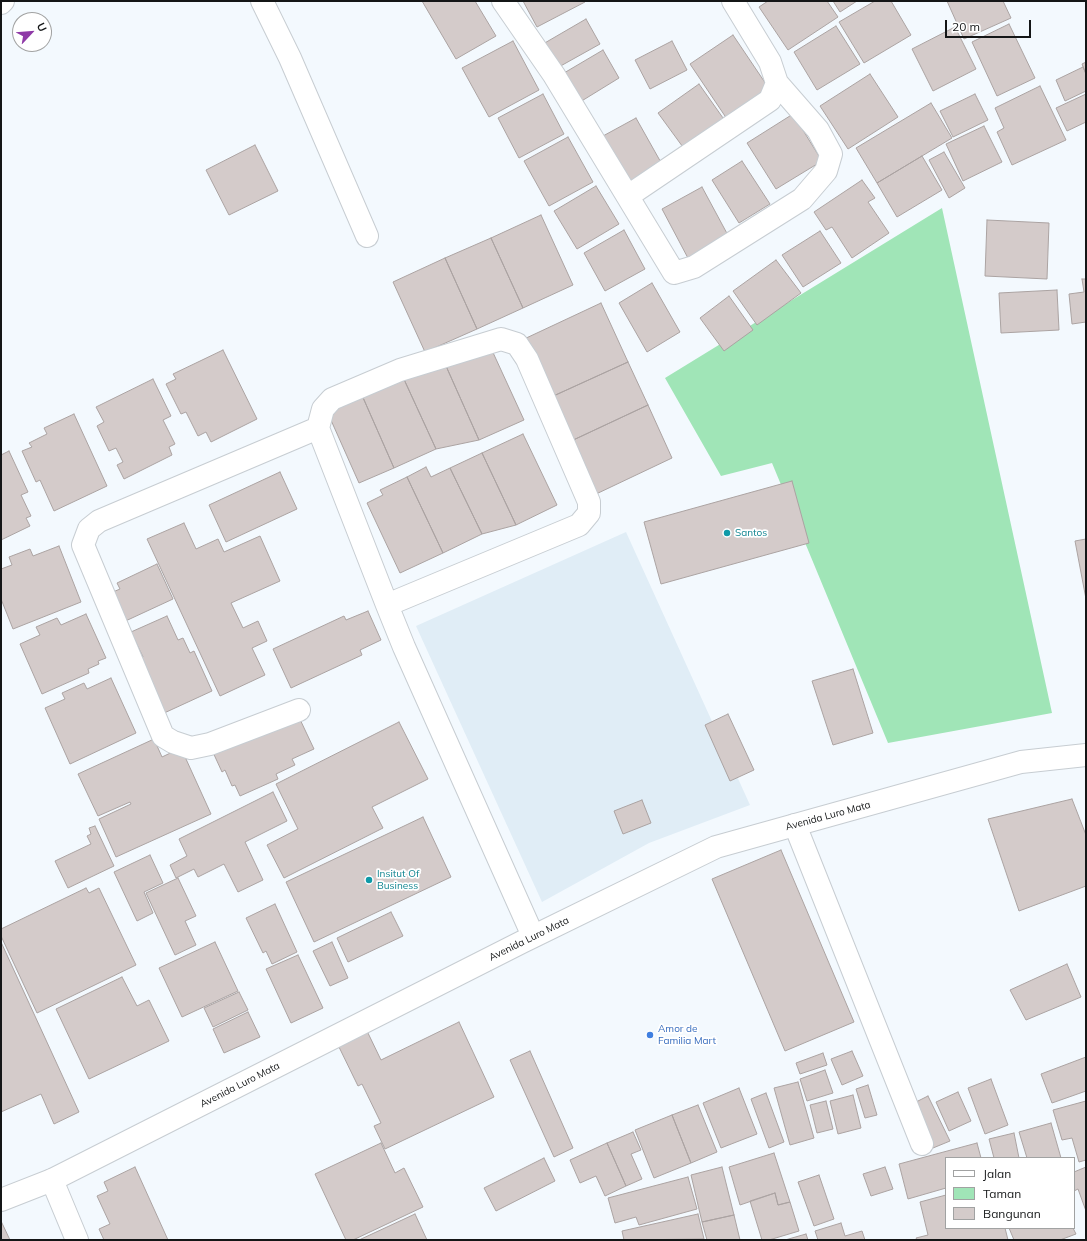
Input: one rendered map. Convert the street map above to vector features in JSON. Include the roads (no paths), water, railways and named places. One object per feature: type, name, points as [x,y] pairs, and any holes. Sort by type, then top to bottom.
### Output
[{"type":"street","points":[[262,1],[290,58],[367,236]]},
{"type":"street","points":[[503,1],[554,75],[674,273],[694,267],[802,199],[826,170],[831,154],[818,130],[777,83],[770,62],[732,1]]},
{"type":"street","points":[[628,196],[770,100],[777,83]]},
{"type":"street","points":[[387,605],[579,525],[589,513],[589,502],[527,359],[517,344],[501,339],[400,370],[332,399],[323,409],[318,428],[387,605],[404,647],[533,936]]},
{"type":"street","points":[[299,710],[210,744],[191,748],[173,742],[163,736],[83,544],[89,529],[98,520],[318,428]]},
{"type":"street","name":"Avenida Luro Mata","points":[[2,1196],[52,1180],[533,936],[716,847],[1022,762],[1086,755]]},
{"type":"street","points":[[795,825],[922,1144]]},
{"type":"street","points":[[52,1180],[77,1240]]},
{"type":"place","name":"Santos","points":[[727,533]]},
{"type":"place","name":"Insitut Of Business","points":[[369,880]]},
{"type":"place","name":"Amor de Familia Mart","points":[[650,1035]]}]
